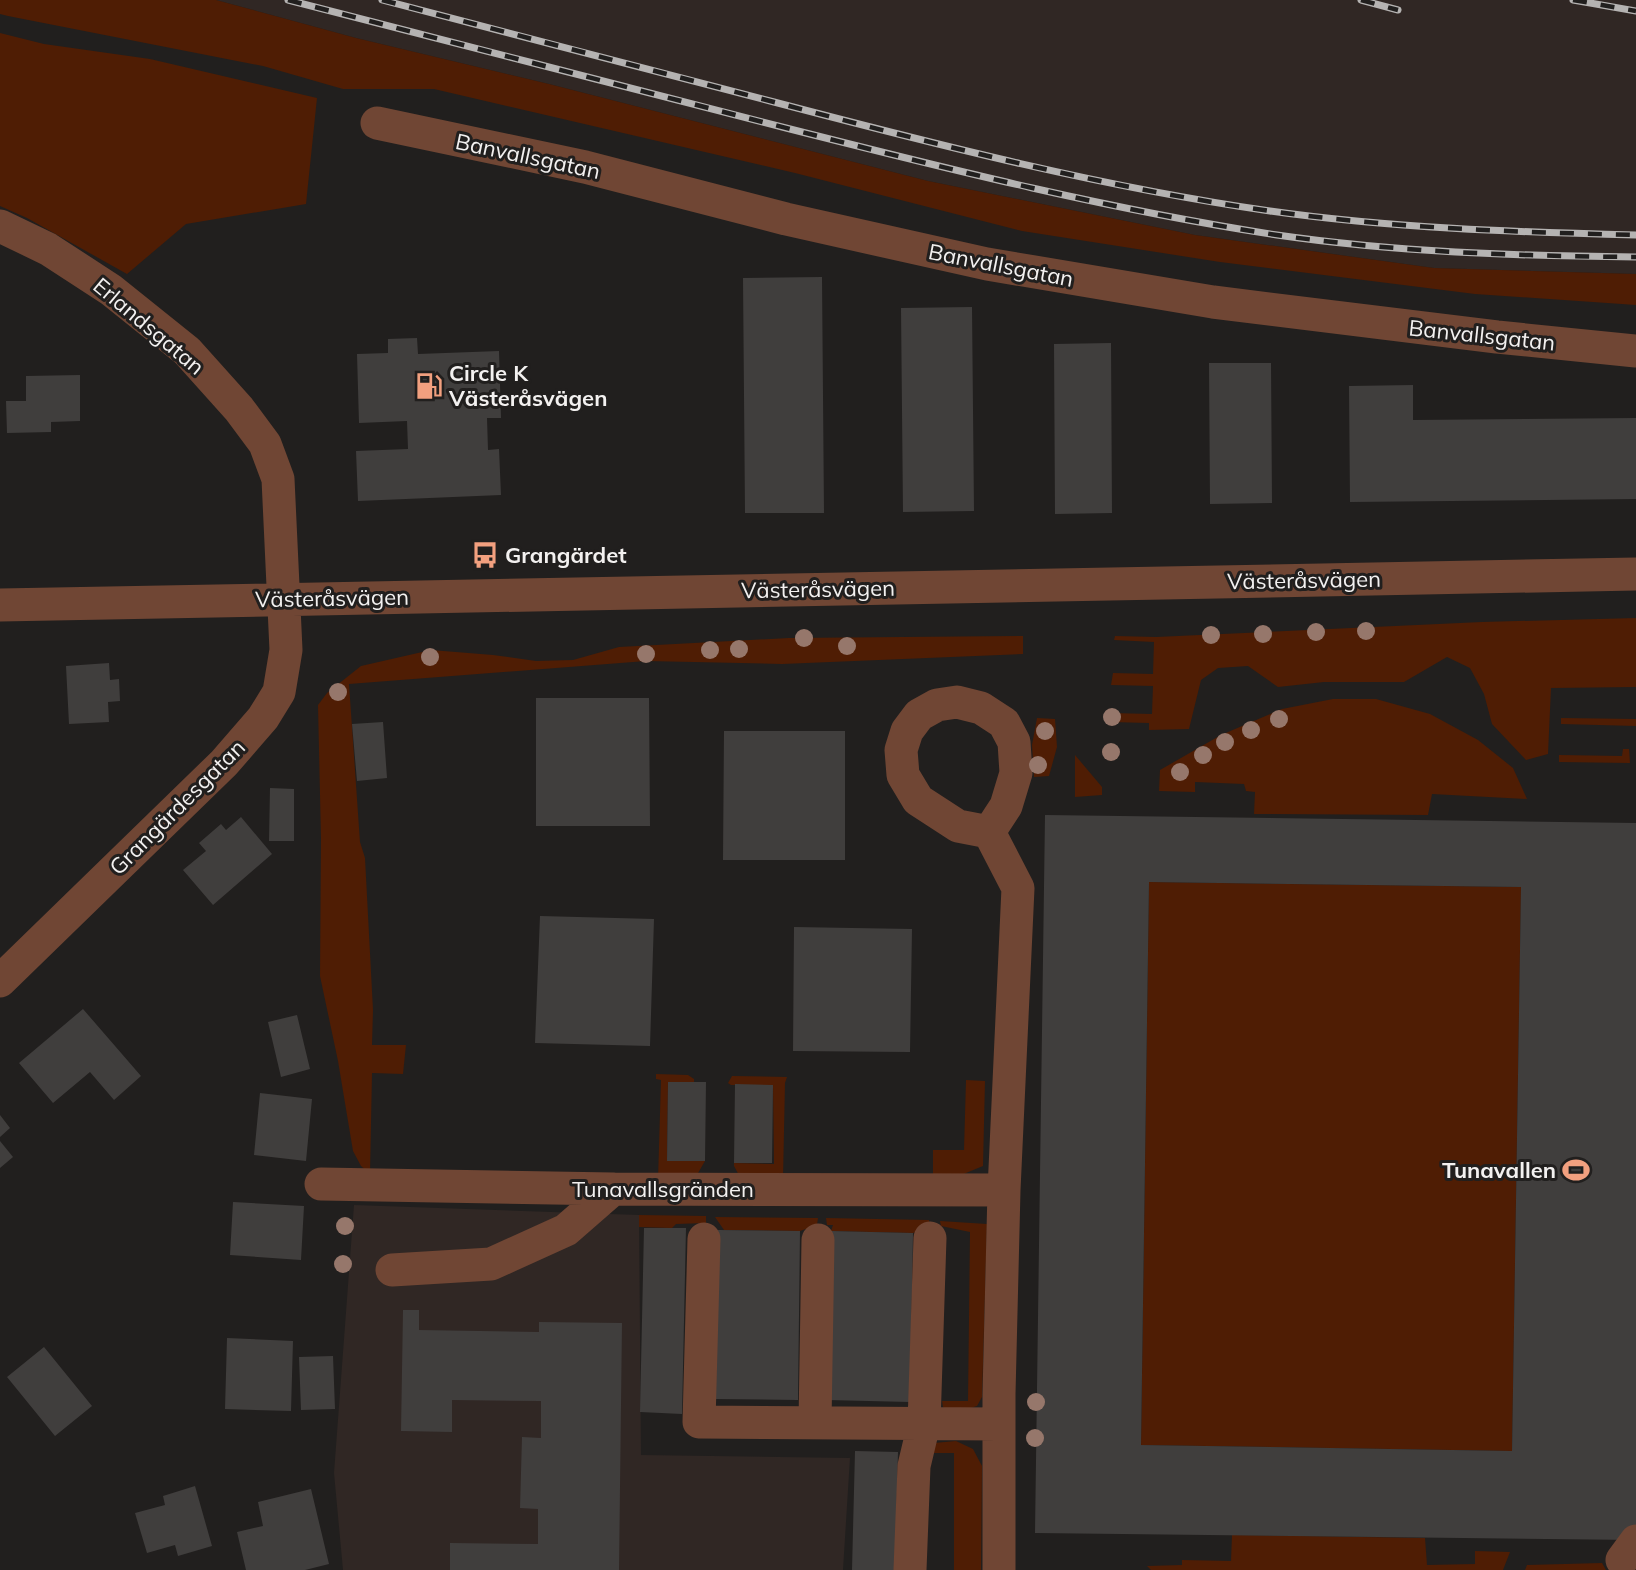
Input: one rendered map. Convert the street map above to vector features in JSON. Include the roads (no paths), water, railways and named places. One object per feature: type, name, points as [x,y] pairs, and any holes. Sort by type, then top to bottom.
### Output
[{"type":"street","name":"Banvallsgatan","points":[[377,123],[585,167],[786,219],[987,264],[1212,302],[1485,336],[1636,351]]},
{"type":"street","name":"Erlandsgatan","points":[[0,226],[48,249],[111,290],[187,351],[239,409],[265,444],[278,478],[284,599]]},
{"type":"street","name":"Västeråsvägen","points":[[0,605],[1636,574]]},
{"type":"street","name":"Grangärdesgatan","points":[[0,981],[224,763],[263,718],[279,692],[286,650],[284,599]]},
{"type":"street","points":[[989,832],[1018,888],[1004,1190],[999,1424],[999,1570]]},
{"type":"street","name":"Tunavallsgränden","points":[[321,1184],[614,1189],[1004,1190]]},
{"type":"street","points":[[392,1270],[491,1264],[566,1230],[614,1189]]},
{"type":"street","points":[[910,1570],[914,1466],[924,1424],[930,1238]]},
{"type":"street","points":[[704,1239],[699,1422],[999,1424]]},
{"type":"street","points":[[815,1422],[818,1240]]},
{"type":"railway","points":[[288,0],[911,159],[1154,214],[1321,241],[1501,254],[1636,257]]},
{"type":"railway","points":[[382,0],[897,134],[1020,164],[1145,190],[1270,211],[1361,222],[1498,231],[1636,235]]},
{"type":"railway","points":[[1361,0],[1398,10]]},
{"type":"railway","points":[[1573,0],[1636,11]]},
{"type":"place","name":"Circle K Västeråsvägen","points":[[429,386]]},
{"type":"place","name":"Grangärdet","points":[[485,555]]},
{"type":"place","name":"Tunavallen","points":[[1576,1170]]}]
